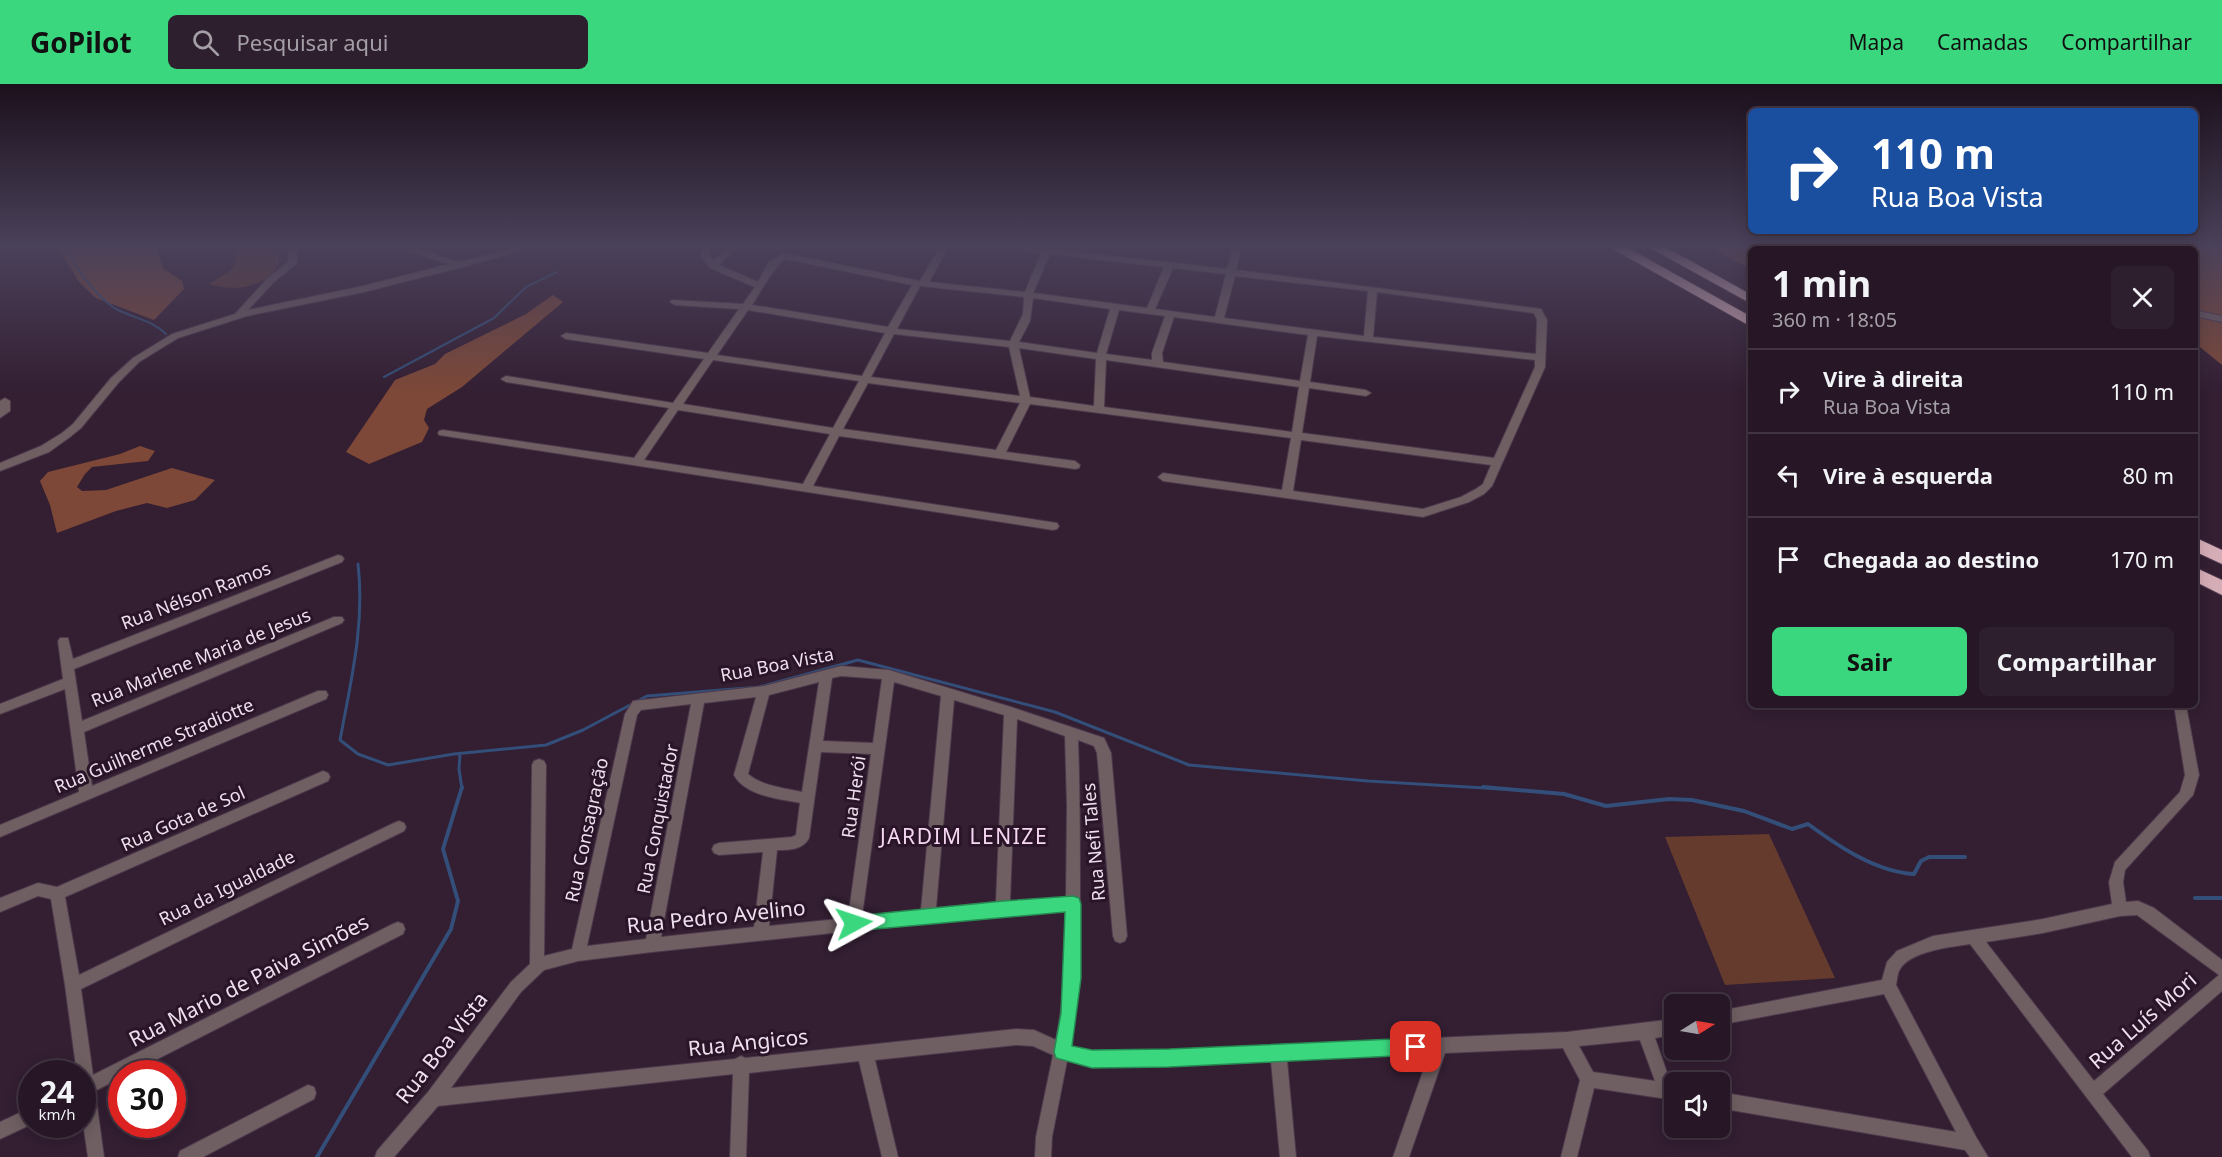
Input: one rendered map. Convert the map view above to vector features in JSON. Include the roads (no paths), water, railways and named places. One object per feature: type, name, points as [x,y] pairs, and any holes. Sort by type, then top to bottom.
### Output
[{"type":"highway","points":[[1700,294],[1748,321]]},
{"type":"highway","points":[[2198,545],[2222,558]]},
{"type":"highway","points":[[2198,575],[2222,588]]},
{"type":"street","points":[[239,315],[258,294]]},
{"type":"street","points":[[0,467],[45,449],[66,435],[115,380],[136,360],[156,346],[192,329],[239,315],[340,294]]},
{"type":"street","points":[[636,462],[755,294]]},
{"type":"street","points":[[806,488],[864,379],[914,294]]},
{"type":"street","points":[[1019,294],[1313,333],[1541,358]]},
{"type":"street","points":[[1150,311],[1157,294]]},
{"type":"street","points":[[1219,320],[1225,294]]},
{"type":"street","points":[[1368,339],[1372,294]]},
{"type":"street","points":[[1163,477],[1423,513],[1479,493],[1487,486],[1540,367],[1542,320],[1538,311],[1411,294]]},
{"type":"street","points":[[999,454],[1026,401],[1013,344],[1024,325],[1030,302],[1028,295]]},
{"type":"street","points":[[675,302],[746,307],[905,333],[1013,344],[1366,393]]},
{"type":"street","points":[[1099,410],[1101,356],[1116,306]]},
{"type":"street","points":[[1159,364],[1156,358],[1157,353],[1170,314]]},
{"type":"street","points":[[2198,314],[2222,319]]},
{"type":"street","points":[[1287,494],[1313,333]]},
{"type":"street","points":[[566,336],[1026,401],[1497,462]]},
{"type":"street","points":[[506,379],[836,432],[1075,465]]},
{"type":"street","points":[[0,415],[5,411],[5,401]]},
{"type":"street","points":[[443,433],[1053,526]]},
{"type":"street","name":"Rua Nélson Ramos","points":[[68,666],[338,560]]},
{"type":"street","name":"Rua Marlene Maria de Jesus","points":[[77,729],[339,620]]},
{"type":"street","points":[[64,641],[86,794]]},
{"type":"street","name":"Rua Boa Vista","points":[[632,714],[643,702],[698,699],[764,691],[841,671],[858,671],[889,675],[1011,711],[1091,738],[1102,747]]},
{"type":"street","points":[[719,849],[794,843],[802,838],[826,675]]},
{"type":"street","name":"Rua Herói","points":[[854,923],[889,675]]},
{"type":"street","points":[[0,709],[70,682]]},
{"type":"street","points":[[764,691],[741,775],[746,782],[808,798]]},
{"type":"street","points":[[928,917],[948,693]]},
{"type":"street","name":"Rua Guilherme Stradiotte","points":[[0,831],[322,695]]},
{"type":"street","name":"Rua Conquistador","points":[[652,945],[698,699]]},
{"type":"street","points":[[2120,909],[2115,886],[2116,874],[2120,866],[2186,795],[2192,775],[2181,708]]},
{"type":"street","points":[[1003,908],[1011,711]]},
{"type":"street","name":"Rua Consagração","points":[[579,954],[632,714]]},
{"type":"street","points":[[1043,1157],[1044,1137],[1070,1013],[1073,904],[1071,732]]},
{"type":"street","points":[[817,746],[879,749]]},
{"type":"street","name":"Rua Nefi Tales","points":[[1102,747],[1120,936]]},
{"type":"street","points":[[537,966],[539,765]]},
{"type":"street","name":"Rua Gota de Sol","points":[[57,894],[323,777]]},
{"type":"street","name":"Rua da Igualdade","points":[[73,985],[399,827]]},
{"type":"street","points":[[761,932],[771,845]]},
{"type":"street","points":[[0,905],[38,889],[57,894],[73,985],[81,1060]]},
{"type":"street","name":"Rua Pedro Avelino","points":[[579,954],[761,932],[1003,908],[1073,904]]},
{"type":"street","points":[[1980,1157],[1970,1143],[1888,986],[1892,967],[1902,956],[1933,943],[2043,926],[2120,909],[2138,908],[2149,913],[2222,969]]},
{"type":"street","name":"Rua Mario de Paiva Simões","points":[[96,1082],[398,929]]},
{"type":"street","points":[[1973,936],[2142,1157]]},
{"type":"street","name":"Rua Boa Vista","points":[[383,1157],[434,1098],[516,987],[537,966],[579,954]]},
{"type":"street","name":"Rua Luís Mori","points":[[2092,1093],[2222,981]]},
{"type":"street","points":[[1730,1016],[1888,986]]},
{"type":"street","name":"Rua Angicos","points":[[434,1098],[741,1064],[1016,1037],[1034,1038],[1062,1052],[1092,1059],[1567,1040],[1664,1029]]},
{"type":"street","points":[[1645,1032],[1664,1077]]},
{"type":"street","points":[[1567,1040],[1588,1079],[1569,1157]]},
{"type":"street","points":[[1401,1157],[1440,1046]]},
{"type":"street","points":[[865,1052],[890,1157]]},
{"type":"street","points":[[1278,1053],[1288,1157]]},
{"type":"street","points":[[738,1157],[741,1064]]},
{"type":"street","points":[[1588,1079],[1664,1090]]},
{"type":"street","points":[[186,1157],[308,1093]]},
{"type":"street","points":[[1730,1102],[1970,1143]]},
{"type":"street","points":[[0,1131],[18,1122]]},
{"type":"street","points":[[93,1138],[96,1157]]},
{"type":"waterway","points":[[98,294],[116,309],[155,325],[166,334]]},
{"type":"waterway","points":[[384,377],[494,318],[519,294]]},
{"type":"waterway","points":[[358,564],[360,586],[358,630],[340,740],[358,754],[388,765],[454,754],[546,745],[583,730],[647,696],[759,687],[858,660],[1055,712],[1189,765],[1368,781],[1501,789]]},
{"type":"waterway","points":[[460,754],[462,788]]},
{"type":"waterway","points":[[1483,787],[1564,794],[1606,806],[1669,799],[1692,800],[1744,811],[1792,829],[1808,824],[1858,856],[1900,872],[1914,874],[1921,861],[1929,857],[1965,857]]},
{"type":"waterway","points":[[317,1157],[451,929],[458,901],[443,849],[462,788]]},
{"type":"waterway","points":[[2195,898],[2222,898]]},
{"type":"district","name":"JARDIM LENIZE","points":[[964,837]]}]
